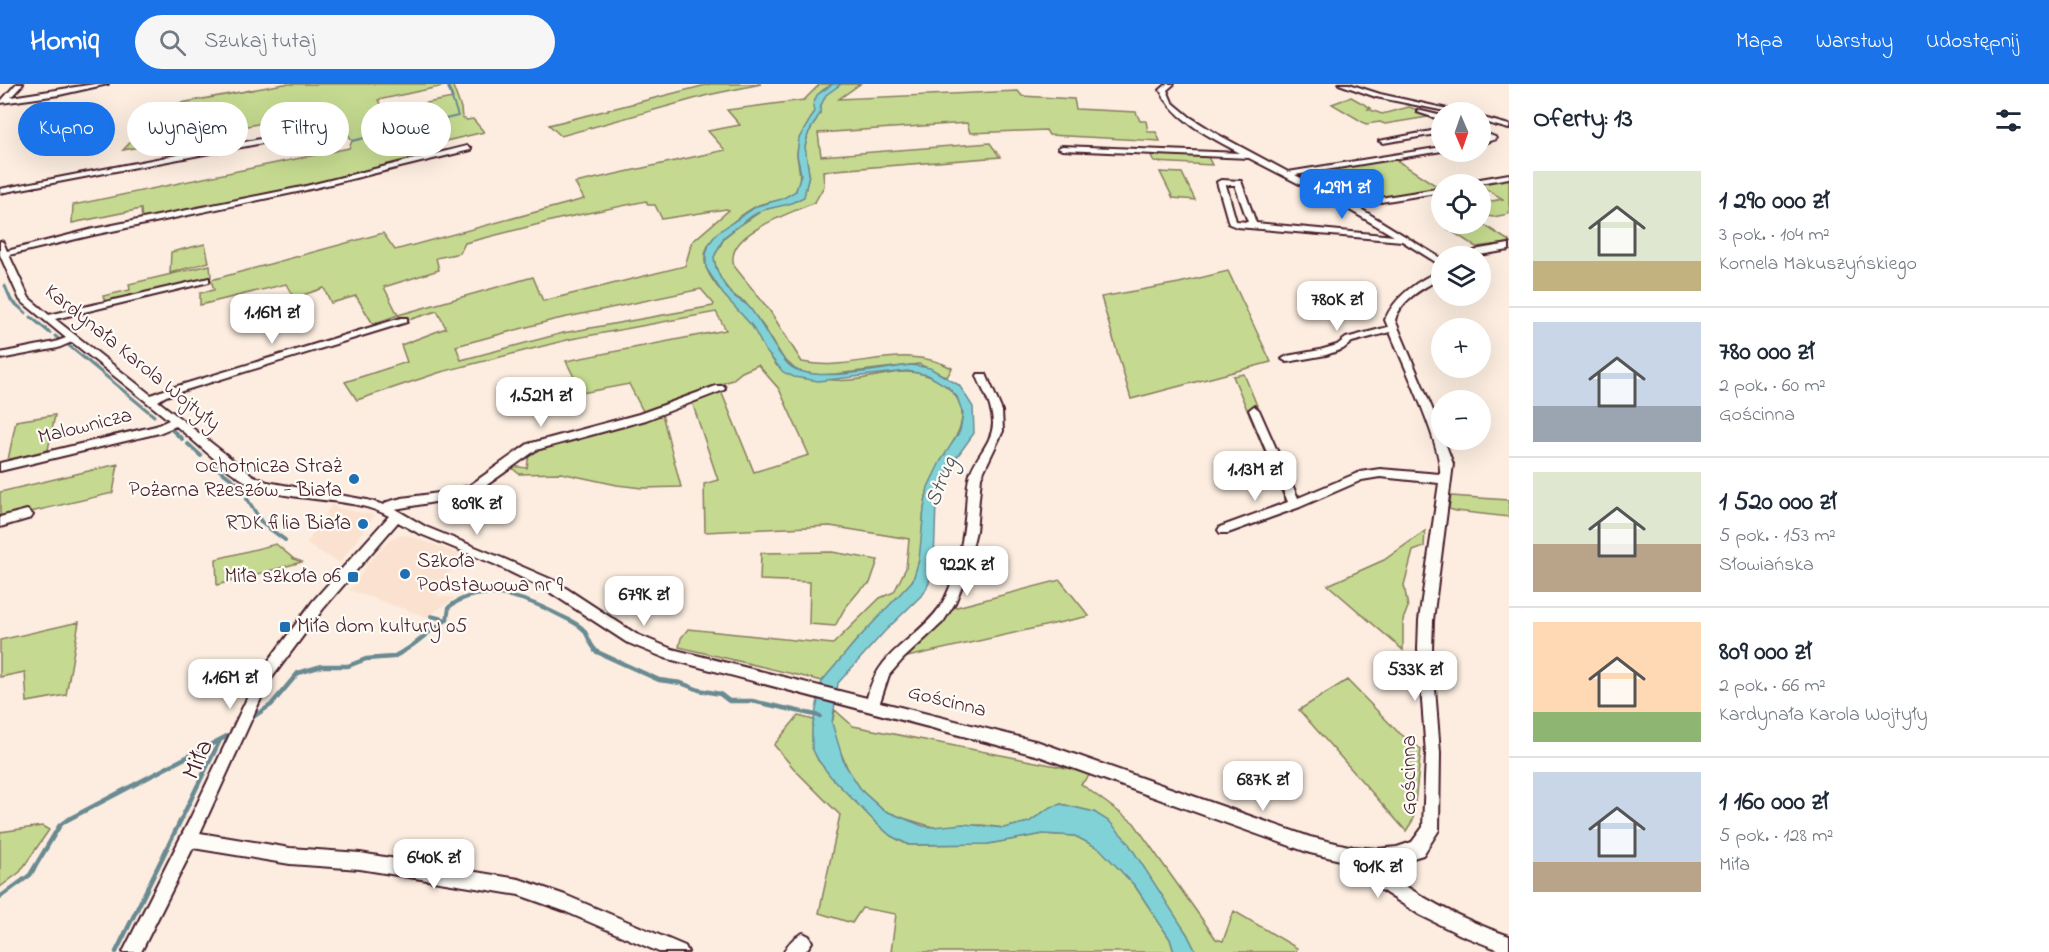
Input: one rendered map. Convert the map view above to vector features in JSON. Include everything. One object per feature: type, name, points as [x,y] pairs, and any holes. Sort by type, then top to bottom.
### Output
[{"type":"street","points":[[3,102],[20,84]]},
{"type":"street","points":[[3,102],[105,84]]},
{"type":"street","points":[[1171,84],[1163,90],[1163,95],[1169,103],[1207,132],[1349,205],[1431,256]]},
{"type":"street","points":[[1342,84],[1397,100],[1431,107]]},
{"type":"street","points":[[1397,100],[1431,114]]},
{"type":"street","points":[[1491,122],[1509,127]]},
{"type":"street","points":[[1383,141],[1431,133]]},
{"type":"street","points":[[0,190],[260,141]]},
{"type":"street","points":[[2,249],[302,189],[466,148]]},
{"type":"street","points":[[1062,148],[1252,156]]},
{"type":"street","points":[[1289,174],[1431,150]]},
{"type":"street","points":[[1491,179],[1509,176]]},
{"type":"street","points":[[1253,225],[1238,183],[1221,182],[1232,222],[1253,225],[1404,239]]},
{"type":"street","points":[[1349,205],[1431,192]]},
{"type":"street","points":[[1491,250],[1509,247]]},
{"type":"street","name":"Kardynała Karola Wojtyły","points":[[2,249],[20,292],[48,318],[257,483],[280,490],[347,500],[391,513],[422,530],[550,585],[641,643],[670,654],[796,686]]},
{"type":"street","points":[[48,318],[206,280]]},
{"type":"street","points":[[1287,358],[1322,353],[1340,347],[1349,340],[1392,328],[1390,320],[1396,306],[1431,281]]},
{"type":"street","points":[[151,400],[173,391],[404,320]]},
{"type":"street","name":"Gościnna","points":[[796,686],[1039,749],[1310,845],[1353,855],[1378,857],[1397,855],[1417,849],[1431,830],[1433,753],[1425,649],[1426,620],[1445,479],[1445,455],[1392,328]]},
{"type":"street","points":[[0,356],[58,345],[73,338]]},
{"type":"street","name":"Gościnna","points":[[865,704],[884,671],[909,644],[935,622],[946,609],[951,597],[971,525],[975,475],[996,435],[998,423],[995,408],[982,376]]},
{"type":"street","points":[[391,513],[391,505],[446,496],[472,489],[523,452],[543,443],[642,417],[720,388]]},
{"type":"street","points":[[1254,410],[1290,495],[1296,504]]},
{"type":"street","name":"Malownicza","points":[[0,467],[159,429],[177,421]]},
{"type":"street","points":[[1224,530],[1296,504],[1360,476],[1380,473],[1445,479]]},
{"type":"street","name":"Miła","points":[[132,952],[189,839],[263,679],[318,604],[391,513]]},
{"type":"street","points":[[0,522],[27,515]]},
{"type":"street","points":[[189,839],[290,856],[401,867],[519,887],[565,903],[679,952]]},
{"type":"street","points":[[1353,855],[1390,886],[1429,910],[1464,928],[1509,945]]},
{"type":"shaded area","points":[[332,504],[337,508],[375,515],[340,563],[306,544]]},
{"type":"shaded area","name":"Szkoła Podstawowa nr 9","points":[[398,535],[408,535],[460,554],[437,596],[455,598],[427,617],[349,590],[360,579],[358,578],[368,563]]},
{"type":"green space","points":[[284,84],[452,84],[461,108],[462,118],[473,119],[484,132],[451,140],[451,102],[432,102],[453,98],[448,85],[378,100],[379,102],[361,102],[361,156],[432,156],[262,196],[142,221],[141,209],[72,223],[73,205],[310,156],[349,156],[352,141],[349,136],[349,102],[260,102],[260,124],[248,126],[248,102],[186,102]]},
{"type":"green space","points":[[710,84],[761,84],[708,95],[561,136],[549,125]]},
{"type":"green space","points":[[820,84],[833,84],[816,97],[814,112],[799,143],[797,154],[800,175],[796,190],[785,199],[759,205],[750,210],[711,241],[705,254],[706,267],[712,280],[753,327],[777,366],[834,380],[860,379],[899,372],[924,374],[951,390],[958,399],[962,415],[954,441],[928,489],[920,557],[913,579],[903,594],[855,642],[822,681],[679,647],[681,638],[688,629],[833,644],[880,598],[894,592],[906,568],[909,539],[830,526],[705,532],[704,484],[718,480],[692,402],[721,391],[754,472],[809,455],[779,389],[758,365],[742,372],[732,380],[644,413],[629,384],[582,393],[566,361],[726,330],[716,312],[571,339],[441,372],[357,400],[345,382],[407,362],[401,345],[446,328],[437,311],[402,322],[398,315],[373,324],[356,296],[331,303],[324,288],[294,298],[286,284],[200,305],[200,293],[214,290],[211,280],[383,233],[395,250],[584,199],[575,183],[725,150],[708,131],[740,125],[727,110],[804,100]],"holes":[[[646,201],[648,205],[655,205],[662,219],[729,210],[692,242],[685,266],[543,301],[533,277],[398,315],[384,287],[439,270],[436,258],[460,253],[465,243],[559,219]],[[701,289],[714,304],[713,306],[563,333],[461,360],[456,346],[553,320]]]},
{"type":"green space","points":[[841,84],[860,84],[839,99],[1018,91],[1022,96],[1074,99],[1076,109],[1136,112],[1140,121],[1146,121],[1148,132],[1156,132],[1160,141],[1049,135],[1046,130],[970,133],[967,123],[818,133],[821,156],[990,143],[1000,157],[823,171],[824,186],[815,202],[762,226],[739,244],[733,254],[734,266],[770,311],[802,362],[840,364],[915,357],[933,360],[952,368],[947,377],[919,364],[819,375],[797,371],[783,358],[745,302],[733,295],[724,284],[717,271],[714,257],[725,237],[735,229],[763,210],[799,200],[805,192],[809,174],[805,147],[808,134],[820,113],[826,94]]},
{"type":"green space","points":[[1351,97],[1371,108],[1368,109],[1382,114],[1409,107],[1431,116],[1385,124],[1380,122],[1366,124],[1332,104]]},
{"type":"green space","points":[[1150,153],[1207,155],[1212,165],[1154,162]]},
{"type":"green space","points":[[1393,158],[1431,182],[1431,190],[1351,203],[1328,191],[1364,185],[1348,174],[1308,181],[1296,174]]},
{"type":"green space","points":[[1160,172],[1182,173],[1195,200],[1173,198]]},
{"type":"green space","points":[[1509,178],[1509,214],[1491,217],[1491,201],[1503,199],[1491,192],[1491,181]]},
{"type":"green space","points":[[1491,229],[1509,241],[1509,243],[1474,246],[1456,234],[1491,234]]},
{"type":"green space","points":[[205,244],[209,262],[170,273],[171,252]]},
{"type":"green space","points":[[210,265],[211,277],[105,302],[103,296],[130,290],[129,284]]},
{"type":"green space","points":[[1228,271],[1271,362],[1131,399],[1101,297],[1179,283]]},
{"type":"green space","points":[[1244,374],[1292,491],[1305,498],[1287,505],[1233,376]]},
{"type":"green space","points":[[662,414],[681,487],[642,488],[561,473],[519,474],[510,466],[527,468],[529,454],[544,446]]},
{"type":"green space","points":[[55,415],[48,450],[8,460],[16,421]]},
{"type":"green space","points":[[118,464],[113,493],[0,519],[0,492]]},
{"type":"green space","points":[[1451,496],[1508,500],[1509,517],[1449,509]]},
{"type":"green space","points":[[1425,531],[1424,547],[1413,551],[1404,585],[1408,607],[1403,620],[1403,650],[1328,585],[1384,560]]},
{"type":"green space","points":[[276,544],[294,559],[302,562],[217,585],[216,559]]},
{"type":"green space","points":[[832,552],[878,560],[870,583],[860,590],[845,608],[835,626],[809,624],[810,582],[760,580],[761,553]]},
{"type":"green space","points":[[1060,580],[1089,616],[903,658],[953,608]]},
{"type":"green space","points":[[79,622],[66,695],[27,702],[25,672],[0,677],[0,640]]},
{"type":"green space","points":[[1347,680],[1398,732],[1421,749],[1413,820],[1406,831],[1299,710]]},
{"type":"green space","points":[[835,710],[853,726],[1092,773],[1081,784],[1134,823],[1216,939],[1223,941],[1234,911],[1297,948],[1296,952],[1196,952],[1187,934],[1157,891],[1094,812],[1061,804],[1049,808],[1029,822],[1004,828],[982,825],[933,827],[883,810],[862,791],[849,772],[835,739],[832,723]]},
{"type":"green space","points":[[798,716],[814,720],[812,741],[818,760],[876,823],[891,836],[908,845],[988,844],[1043,834],[1075,836],[1101,849],[1135,886],[1170,939],[1174,952],[891,952],[896,914],[862,908],[852,923],[819,913],[840,815],[796,771],[774,745]]},
{"type":"green space","points":[[42,826],[49,830],[20,872],[0,887],[0,832]]},
{"type":"water","name":"Strug","points":[[833,84],[841,84],[826,95],[820,113],[808,134],[805,147],[809,174],[804,197],[789,204],[763,210],[724,237],[714,257],[718,273],[731,293],[749,307],[789,365],[799,371],[829,375],[911,365],[930,368],[959,385],[973,407],[974,433],[949,468],[936,503],[934,561],[924,593],[885,631],[838,683],[832,723],[844,763],[862,791],[883,810],[923,826],[963,824],[1004,828],[1029,822],[1049,808],[1061,804],[1094,812],[1110,822],[1127,841],[1187,934],[1196,952],[1174,952],[1170,939],[1135,886],[1100,849],[1075,836],[1043,834],[988,844],[909,845],[891,836],[876,823],[831,777],[812,748],[812,729],[822,681],[913,580],[919,560],[928,487],[940,462],[960,431],[963,414],[957,397],[948,387],[928,375],[907,371],[818,381],[794,377],[783,372],[765,350],[752,326],[723,294],[706,268],[709,244],[717,233],[757,206],[782,199],[796,191],[801,174],[797,155],[799,138],[814,113],[813,105],[817,95]]},
{"type":"waterway","points":[[352,141],[458,116],[447,84]]},
{"type":"waterway","points":[[5,286],[11,300],[26,313]]},
{"type":"waterway","points":[[31,317],[50,333]]},
{"type":"waterway","points":[[55,336],[61,341]]},
{"type":"waterway","points":[[67,344],[154,416]]},
{"type":"waterway","points":[[112,436],[157,426]]},
{"type":"waterway","points":[[171,429],[182,439]]},
{"type":"waterway","points":[[188,444],[201,456]]},
{"type":"waterway","points":[[213,465],[238,484],[245,494]]},
{"type":"waterway","points":[[247,499],[262,523],[285,540]]},
{"type":"waterway","points":[[447,620],[449,607],[462,599],[475,595],[504,595],[533,603],[572,621],[583,629],[598,652]]},
{"type":"waterway","points":[[431,616],[447,620]]},
{"type":"waterway","points":[[402,652],[447,620]]},
{"type":"waterway","points":[[253,717],[271,705],[298,673],[322,666],[348,666],[366,659],[393,657],[404,651]]},
{"type":"waterway","points":[[595,651],[659,680],[681,683],[699,690],[720,694],[729,701],[752,701],[820,716]]},
{"type":"waterway","points":[[0,897],[30,875],[60,825],[67,820],[227,736]]},
{"type":"waterway","points":[[116,952],[220,740]]},
{"type":"place","name":"Ochotnicza Straż Pożarna Rzeszów - Biała","points":[[354,479]]},
{"type":"place","name":"RDK filia Biała","points":[[363,524]]},
{"type":"place","name":"Szkoła Podstawowa nr 9","points":[[405,574]]},
{"type":"place","name":"Miła szkoła 06","points":[[353,577]]},
{"type":"place","name":"Miła dom kultury 05","points":[[285,627]]}]
